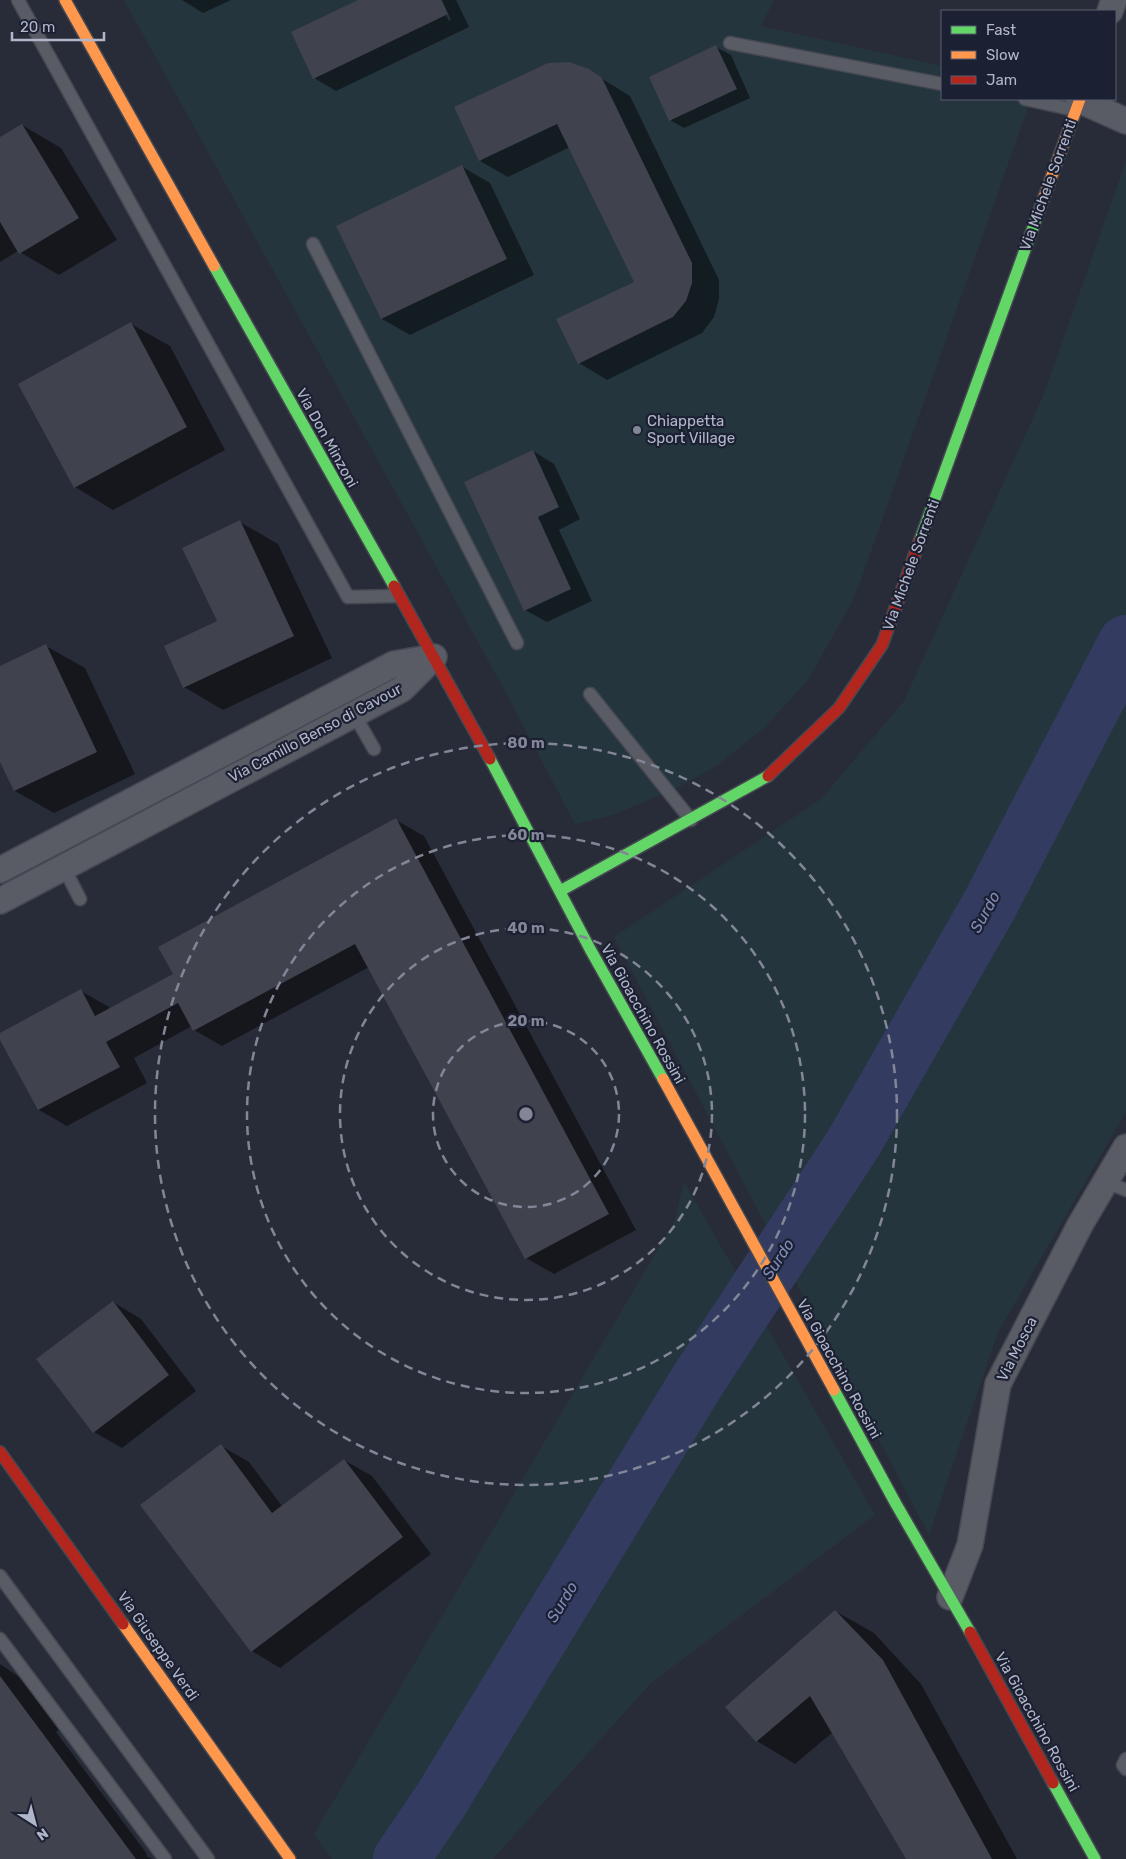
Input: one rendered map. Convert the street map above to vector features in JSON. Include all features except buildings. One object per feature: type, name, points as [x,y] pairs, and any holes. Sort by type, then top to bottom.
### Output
[{"type":"main road","name":"Via Don Minzoni","points":[[65,0],[434,657],[560,891]]},
{"type":"main road","name":"Via Michele Sorrenti","points":[[560,891],[772,774],[839,708],[882,645],[1078,103]]},
{"type":"main road","name":"Via Gioacchino Rossini","points":[[560,891],[590,949],[896,1504],[1096,1859]]},
{"type":"main road","name":"Via Giuseppe Verdi","points":[[0,1452],[290,1859]]},
{"type":"street","points":[[1078,103],[1126,121]]},
{"type":"street","name":"Via Camillo Benso di Cavour","points":[[9,897],[402,689],[434,657]]},
{"type":"street","name":"Via Camillo Benso di Cavour","points":[[2,869],[394,664],[434,657]]},
{"type":"street","points":[[2,869],[9,897]]},
{"type":"street","name":"Via Mosca","points":[[950,1597],[970,1545],[998,1384],[1080,1226],[1116,1186],[1126,1147]]},
{"type":"lane","points":[[18,0],[348,597],[399,596]]},
{"type":"lane","points":[[730,43],[941,84]]},
{"type":"lane","points":[[1038,100],[1078,103]]},
{"type":"lane","points":[[314,244],[517,643]]},
{"type":"lane","points":[[590,694],[691,820]]},
{"type":"lane","points":[[354,714],[374,749]]},
{"type":"lane","points":[[64,868],[80,900]]},
{"type":"lane","points":[[2,1581],[208,1859]]},
{"type":"lane","points":[[0,1638],[166,1859]]},
{"type":"lane","points":[[1126,1759],[1123,1765],[1126,1769]]},
{"type":"shaded area","name":"Chiappetta Sport Village","points":[[124,0],[774,0],[761,26],[941,66],[941,100],[1031,100],[852,602],[808,680],[766,726],[718,765],[677,788],[613,815],[575,824],[499,680]]},
{"type":"shaded area","points":[[1126,161],[1126,1112],[998,1332],[929,1535],[614,937],[821,799],[904,701],[1044,394]]},
{"type":"shaded area","points":[[684,1182],[875,1515],[650,1684],[493,1859],[332,1859],[314,1834],[675,1220]]},
{"type":"waterway","name":"Surdo","points":[[401,1859],[441,1800],[698,1380],[853,1144],[989,906],[1126,643]]},
{"type":"traffic: fast","points":[[920,540],[1043,200]]},
{"type":"traffic: fast","points":[[214,266],[394,586]]},
{"type":"traffic: fast","points":[[490,759],[590,949],[663,1079]]},
{"type":"traffic: fast","points":[[560,891],[768,776]]},
{"type":"traffic: fast","points":[[834,1390],[896,1504],[970,1632]]},
{"type":"traffic: fast","points":[[1053,1783],[1095,1859]]},
{"type":"traffic: slow","points":[[65,0],[214,266]]},
{"type":"traffic: slow","points":[[1043,200],[1080,100]]},
{"type":"traffic: slow","points":[[663,1079],[834,1390]]},
{"type":"traffic: slow","points":[[123,1624],[290,1859]]},
{"type":"traffic: jam","points":[[768,776],[839,708],[882,645],[920,540]]},
{"type":"traffic: jam","points":[[394,586],[490,759]]},
{"type":"traffic: jam","points":[[0,1452],[123,1624]]},
{"type":"traffic: jam","points":[[970,1632],[1053,1783]]},
{"type":"place","name":"Chiappetta Sport Village","points":[[637,430]]}]
